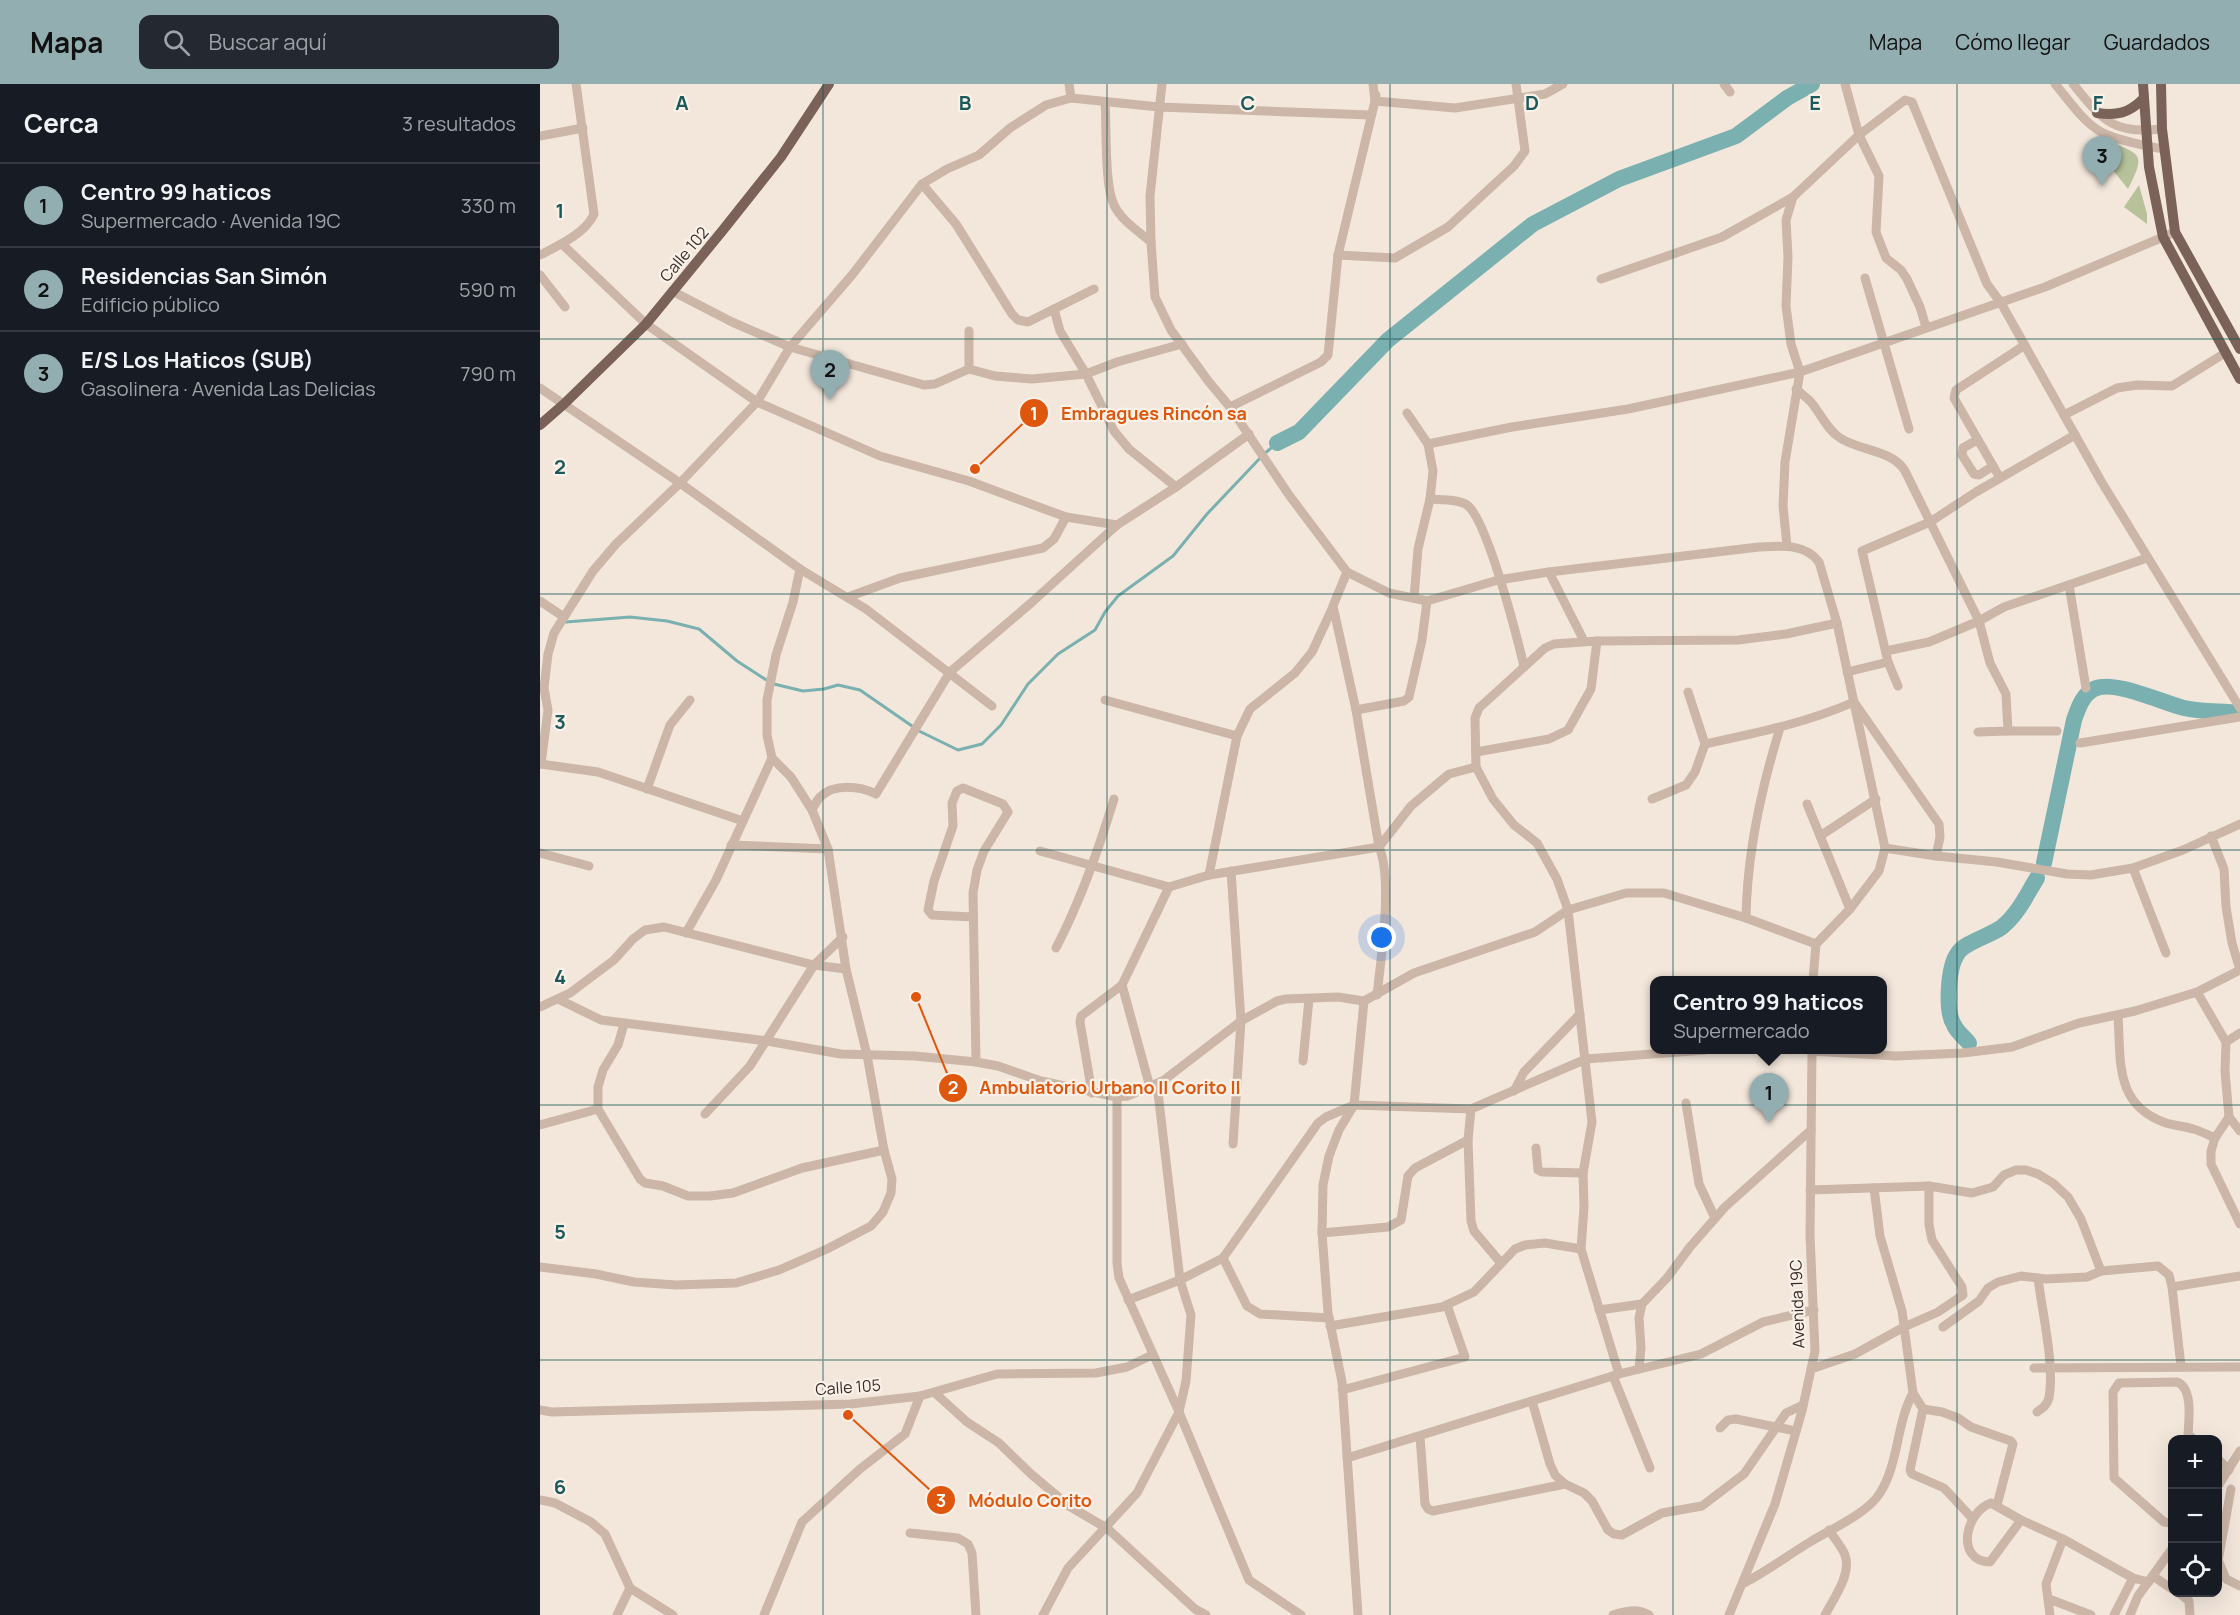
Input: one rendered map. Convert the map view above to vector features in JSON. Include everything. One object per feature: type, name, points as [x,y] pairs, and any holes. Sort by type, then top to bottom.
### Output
[{"type":"main road","name":"Calle 102","points":[[540,425],[645,324],[781,157],[829,84]]},
{"type":"main road","points":[[2143,84],[2147,147],[2163,237],[2240,379]]},
{"type":"main road","points":[[2161,84],[2162,129],[2175,232],[2240,349]]},
{"type":"main road","points":[[2097,113],[2111,115],[2129,112],[2143,99]]},
{"type":"main road","points":[[2218,340],[2231,333]]},
{"type":"street","points":[[540,255],[562,244],[591,221],[594,214],[576,84]]},
{"type":"street","points":[[1069,84],[1071,98]]},
{"type":"street","points":[[1162,84],[1150,196],[1150,242],[1155,297],[1171,330],[1209,382],[1230,406],[1289,495],[1347,572],[1389,593],[1427,601],[1498,579],[1760,547],[1786,546],[1805,550],[1819,562],[1838,623],[1885,848],[1879,871],[1850,909],[1816,944],[1813,976]]},
{"type":"street","points":[[1373,84],[1375,101]]},
{"type":"street","points":[[1230,406],[1321,362],[1328,355],[1338,255],[1379,84]]},
{"type":"street","points":[[1338,255],[1395,258],[1448,227],[1514,166],[1525,151],[1516,84]]},
{"type":"street","points":[[1375,101],[1455,108],[1545,94],[1563,84]]},
{"type":"street","points":[[1845,84],[1858,135],[1879,176],[1876,232],[1886,258],[1901,270],[1907,279],[1926,327]]},
{"type":"street","points":[[2055,84],[2087,121],[2102,133],[2147,147],[2164,149]]},
{"type":"street","points":[[2073,84],[2106,121],[2120,128],[2145,131],[2162,129]]},
{"type":"street","points":[[742,821],[598,772],[540,764],[548,710],[544,688],[548,654],[554,633],[593,571],[616,544],[680,483],[757,402],[790,347],[852,276],[922,184],[946,169],[979,154],[1010,128],[1046,105],[1071,98],[1159,107],[1370,116]]},
{"type":"street","points":[[1601,279],[1722,237],[1793,197],[1858,135],[1905,100],[1912,102],[1987,284],[2001,303],[2146,558],[2240,708]]},
{"type":"street","points":[[1105,102],[1108,184],[1114,205],[1126,221],[1150,242]]},
{"type":"street","points":[[540,136],[583,128]]},
{"type":"street","points":[[922,184],[956,224],[1018,321],[1028,322],[1094,289]]},
{"type":"street","points":[[1786,546],[1783,506],[1785,462],[1800,372],[1791,344],[1786,306],[1788,257],[1786,220],[1793,197]]},
{"type":"street","points":[[1428,444],[1512,427],[1628,409],[1800,372],[2045,287],[2175,232]]},
{"type":"street","points":[[562,244],[645,324],[757,402],[880,456],[969,481],[1066,517],[1117,525]]},
{"type":"street","points":[[540,275],[564,307]]},
{"type":"street","points":[[1865,278],[1909,429]]},
{"type":"street","points":[[672,291],[732,322],[790,347],[924,385],[935,384],[969,369],[995,376],[1032,379],[1086,374],[1117,362],[1182,344]]},
{"type":"street","points":[[1054,309],[1060,331],[1086,374],[1114,431],[1129,449],[1176,487]]},
{"type":"street","points":[[969,331],[969,369]]},
{"type":"street","points":[[2000,478],[1954,398],[1954,393],[2025,345]]},
{"type":"street","points":[[2064,415],[2117,388],[2137,385],[2172,386],[2225,353]]},
{"type":"street","points":[[540,388],[680,483],[800,569],[866,609],[992,706]]},
{"type":"street","points":[[1796,389],[1810,400],[1838,437],[1864,450],[1900,462],[1978,621],[1990,663],[2006,694],[2008,731]]},
{"type":"street","points":[[1407,413],[1428,444],[1433,471],[1430,499],[1418,549],[1414,598]]},
{"type":"street","points":[[812,810],[821,796],[838,789],[855,787],[876,794],[950,672],[1117,525],[1176,487],[1249,434]]},
{"type":"street","points":[[1898,686],[1888,662],[1862,551],[1930,522],[2075,435]]},
{"type":"street","points":[[1977,440],[1963,448],[1962,456],[1974,474],[1979,475],[1993,466]]},
{"type":"street","points":[[1430,499],[1463,502],[1475,514],[1488,541],[1524,666]]},
{"type":"street","points":[[848,597],[900,578],[1043,548],[1054,539],[1066,517]]},
{"type":"street","points":[[1886,651],[1929,642],[2004,607],[2146,558]]},
{"type":"street","points":[[540,1267],[596,1274],[634,1282],[676,1285],[736,1283],[779,1270],[871,1226],[883,1212],[891,1193],[892,1179],[884,1150],[867,1054],[846,969],[828,849],[812,810],[791,777],[772,758],[767,735],[767,700],[776,655],[793,602],[800,569]]},
{"type":"street","points":[[1209,874],[1237,736],[1250,709],[1295,674],[1312,652],[1325,628],[1347,572]]},
{"type":"street","points":[[1549,572],[1584,641]]},
{"type":"street","points":[[2069,585],[2086,688]]},
{"type":"street","points":[[540,601],[564,617]]},
{"type":"street","points":[[1356,710],[1404,701],[1409,697],[1422,640],[1427,601]]},
{"type":"street","points":[[1333,606],[1356,710],[1379,847],[1384,859],[1384,921],[1377,994]]},
{"type":"street","points":[[1650,1468],[1616,1375],[1581,1249],[1584,1208],[1583,1173],[1592,1122],[1568,910],[1557,879],[1537,843],[1514,825],[1500,808],[1476,767],[1475,718],[1479,708],[1545,648],[1554,644],[1584,641],[1738,640],[1786,634],[1838,623]]},
{"type":"street","points":[[1476,752],[1549,739],[1568,730],[1591,689],[1597,641]]},
{"type":"street","points":[[1847,672],[1888,662]]},
{"type":"street","points":[[1652,799],[1686,785],[1695,772],[1705,744],[1688,692]]},
{"type":"street","points":[[647,789],[670,725],[690,700]]},
{"type":"street","points":[[1105,700],[1237,736]]},
{"type":"street","points":[[1705,744],[1780,728],[1829,713],[1854,702]]},
{"type":"street","points":[[1854,702],[1939,824],[1940,837],[1936,856]]},
{"type":"street","points":[[2080,743],[2240,717]]},
{"type":"street","points":[[1746,918],[1747,878],[1769,764],[1780,728]]},
{"type":"street","points":[[1978,732],[2057,731]]},
{"type":"street","points":[[686,933],[716,880],[772,758]]},
{"type":"street","points":[[1040,851],[1169,887],[1209,874],[1379,847],[1411,806],[1449,774],[1476,767]]},
{"type":"street","points":[[973,916],[932,915],[928,910],[932,889],[954,822],[952,803],[957,791],[963,788],[1003,804],[1008,812],[988,842],[980,861],[973,893],[976,1062]]},
{"type":"street","points":[[1056,948],[1075,912],[1093,866],[1114,799]]},
{"type":"street","points":[[1820,836],[1876,800]]},
{"type":"street","points":[[1807,804],[1850,909]]},
{"type":"street","points":[[1885,848],[1997,862],[2067,874],[2091,875],[2133,868],[2183,850],[2240,824]]},
{"type":"street","points":[[1868,1054],[1896,1056],[1963,1053],[2012,1047],[2079,1023],[2118,1015],[2197,992],[2240,970],[2232,943],[2226,907],[2224,869],[2211,836]]},
{"type":"street","points":[[731,845],[828,849]]},
{"type":"street","points":[[540,853],[589,866]]},
{"type":"street","points":[[2133,868],[2166,953]]},
{"type":"street","points":[[1231,870],[1241,1021],[1233,1144]]},
{"type":"street","points":[[1092,1093],[1080,1022],[1081,1016],[1122,985],[1169,887]]},
{"type":"street","points":[[558,999],[601,1020],[768,1041],[841,1054],[915,1056],[976,1062],[998,1066],[1041,1081],[1117,1098],[1154,1085],[1241,1021],[1277,1001],[1338,997],[1364,1002],[1414,973],[1535,932],[1568,910],[1626,892],[1664,893],[1746,918],[1816,944]]},
{"type":"street","points":[[540,1007],[570,993],[614,960],[633,939],[645,930],[664,927],[814,965],[846,969]]},
{"type":"street","points":[[705,1114],[750,1065],[768,1041],[814,965],[843,937]]},
{"type":"street","points":[[1043,1615],[1068,1568],[1137,1493],[1179,1412],[1186,1382],[1191,1315],[1180,1280],[1154,1085],[1122,985]]},
{"type":"street","points":[[2197,992],[2226,1042],[2225,1071],[2229,1117],[2240,1131]]},
{"type":"street","points":[[1304,1061],[1309,999]]},
{"type":"street","points":[[1358,1615],[1342,1390],[1329,1322],[1322,1233],[1323,1185],[1329,1156],[1339,1130],[1354,1105],[1364,1002]]},
{"type":"street","points":[[1514,1091],[1524,1072],[1580,1014]]},
{"type":"street","points":[[2118,1015],[2121,1071],[2128,1096],[2148,1115],[2215,1138]]},
{"type":"street","points":[[624,1024],[618,1045],[603,1070],[598,1087],[598,1110],[640,1179],[645,1183],[663,1186],[688,1196],[733,1193],[802,1168],[884,1150]]},
{"type":"street","points":[[2226,1042],[2240,1033]]},
{"type":"street","points":[[1128,1300],[1180,1280],[1223,1258],[1318,1123],[1326,1117],[1354,1105],[1471,1109],[1586,1059],[1652,1054]]},
{"type":"street","name":"Avenida 19C","points":[[1729,1615],[1775,1504],[1803,1406],[1815,1351],[1810,1235],[1812,1054]]},
{"type":"street","points":[[1117,1098],[1117,1263],[1119,1278],[1179,1412],[1249,1580],[1301,1615]]},
{"type":"street","points":[[1686,1103],[1699,1184],[1715,1218]]},
{"type":"street","points":[[1471,1109],[1468,1140],[1471,1221],[1474,1230],[1501,1263]]},
{"type":"street","points":[[540,1125],[598,1110]]},
{"type":"street","points":[[2229,1117],[2215,1138],[2211,1151],[2211,1164],[2240,1224]]},
{"type":"street","points":[[1639,1369],[1641,1348],[1639,1318],[1642,1305],[1725,1207],[1811,1130]]},
{"type":"street","points":[[1322,1233],[1388,1227],[1401,1220],[1408,1176],[1415,1168],[1468,1140]]},
{"type":"street","points":[[1536,1148],[1538,1170],[1583,1173]]},
{"type":"street","points":[[1810,1190],[1929,1186],[1972,1192],[1993,1186],[2004,1175],[2016,1170],[2038,1174],[2054,1183],[2068,1197],[2081,1219],[2101,1271]]},
{"type":"street","points":[[1811,1369],[1855,1354],[1904,1327],[1938,1312],[1963,1294],[1962,1287],[1932,1240],[1929,1225],[1929,1186]]},
{"type":"street","points":[[1874,1188],[1880,1236],[1902,1311],[1913,1393],[1923,1409],[1910,1470],[1944,1488],[1972,1518]]},
{"type":"street","points":[[2230,1204],[2240,1197]]},
{"type":"street","points":[[1223,1258],[1247,1306],[1260,1314],[1329,1322],[1442,1307],[1474,1292],[1515,1249],[1525,1245],[1545,1243],[1581,1249]]},
{"type":"street","points":[[1943,1327],[1979,1301],[1993,1284],[2021,1276],[2038,1278],[2087,1276],[2101,1271],[2158,1266],[2169,1275],[2172,1287],[2181,1366]]},
{"type":"street","points":[[2172,1287],[2240,1275]]},
{"type":"street","points":[[2037,1412],[2046,1406],[2049,1398],[2050,1368],[2038,1278]]},
{"type":"street","points":[[1342,1390],[1465,1357],[1447,1305]]},
{"type":"street","points":[[1599,1310],[1642,1305]]},
{"type":"street","points":[[1347,1458],[1616,1375],[1701,1354],[1763,1322],[1814,1310]]},
{"type":"street","name":"Calle 105","points":[[540,1410],[552,1412],[851,1404],[935,1393],[997,1374],[1096,1373],[1127,1367],[1152,1355]]},
{"type":"street","points":[[2034,1368],[2240,1367]]},
{"type":"street","points":[[2168,1523],[2164,1522],[2114,1478],[2113,1392],[2115,1386],[2119,1383],[2177,1382],[2182,1384],[2189,1414],[2189,1435]]},
{"type":"street","points":[[935,1393],[967,1422],[999,1443],[1069,1506],[1104,1527],[1191,1611],[1206,1615]]},
{"type":"street","points":[[1743,1583],[1767,1572],[1829,1530],[1866,1509],[1880,1493],[1891,1468],[1906,1404],[1913,1393]]},
{"type":"street","points":[[764,1615],[802,1522],[861,1469],[905,1434],[920,1396]]},
{"type":"street","points":[[1532,1401],[1555,1474],[1565,1484],[1575,1487],[1592,1501],[1608,1530],[1622,1535],[1662,1513],[1702,1506],[1744,1474],[1786,1413],[1803,1406]]},
{"type":"street","points":[[1923,1409],[1958,1418],[1971,1427],[2012,1441],[1997,1505]]},
{"type":"street","points":[[1720,1428],[1728,1420],[1736,1419],[1776,1429],[1796,1431]]},
{"type":"street","points":[[1420,1436],[1425,1504],[1428,1509],[1434,1511],[1565,1484]]},
{"type":"street","points":[[2222,1479],[2240,1451]]},
{"type":"street","points":[[2222,1464],[2229,1470]]},
{"type":"street","points":[[2222,1544],[2236,1489]]},
{"type":"street","points":[[540,1500],[555,1503],[591,1522],[605,1534],[630,1588],[673,1615]]},
{"type":"street","points":[[2021,1520],[1990,1562],[1979,1561],[1972,1555],[1966,1534],[1972,1518],[1987,1505],[1997,1505],[2021,1520],[2063,1539],[2133,1578],[2151,1579],[2168,1587]]},
{"type":"street","points":[[1825,1615],[1843,1581],[1846,1556],[1829,1530]]},
{"type":"street","points":[[910,1533],[958,1538],[968,1544],[972,1553],[976,1615]]},
{"type":"street","points":[[2050,1615],[2046,1584],[2063,1539]]},
{"type":"street","points":[[2130,1615],[2138,1596],[2168,1555]]},
{"type":"street","points":[[2222,1570],[2226,1579],[2240,1586]]},
{"type":"street","points":[[2114,1615],[2133,1578]]},
{"type":"street","points":[[617,1615],[630,1588]]},
{"type":"street","points":[[2184,1597],[2190,1601],[2190,1615]]},
{"type":"street","points":[[2049,1599],[2091,1615]]},
{"type":"street","points":[[1613,1615],[1627,1610],[1644,1612],[1649,1615]]},
{"type":"green space","points":[[2109,141],[2129,150],[2138,158],[2137,169],[2128,189],[2112,169],[2105,152]]},
{"type":"green space","points":[[2139,185],[2147,214],[2147,224],[2124,207]]},
{"type":"waterway","points":[[1277,443],[1299,432],[1388,340],[1533,224],[1619,179],[1736,136],[1787,98],[1812,84]]},
{"type":"waterway","points":[[919,731],[958,750],[982,744],[1001,725],[1028,684],[1058,654],[1095,630],[1105,612],[1118,596],[1173,556],[1207,514],[1277,443]]},
{"type":"waterway","points":[[566,622],[630,617],[667,621],[699,629],[737,661],[768,681]]},
{"type":"waterway","points":[[774,684],[803,691],[838,685],[860,690],[912,726]]},
{"type":"waterway","points":[[2044,863],[2074,720],[2086,695],[2094,689],[2113,687],[2184,708],[2239,713]]},
{"type":"waterway","points":[[1969,1043],[1955,1028],[1949,1010],[1950,978],[1955,959],[1961,949],[2008,922],[2037,878]]},
{"type":"place","name":"E/S Los Haticos (SUB)","points":[[2102,186]]},
{"type":"place","name":"Residencias San Simón","points":[[830,400]]},
{"type":"place","name":"Embragues Rincón sa","points":[[975,469]]},
{"type":"place","name":"Ambulatorio Urbano II Corito II","points":[[916,997]]},
{"type":"place","name":"Centro 99 haticos","points":[[1769,1123]]},
{"type":"place","name":"Módulo Corito","points":[[848,1415]]}]
